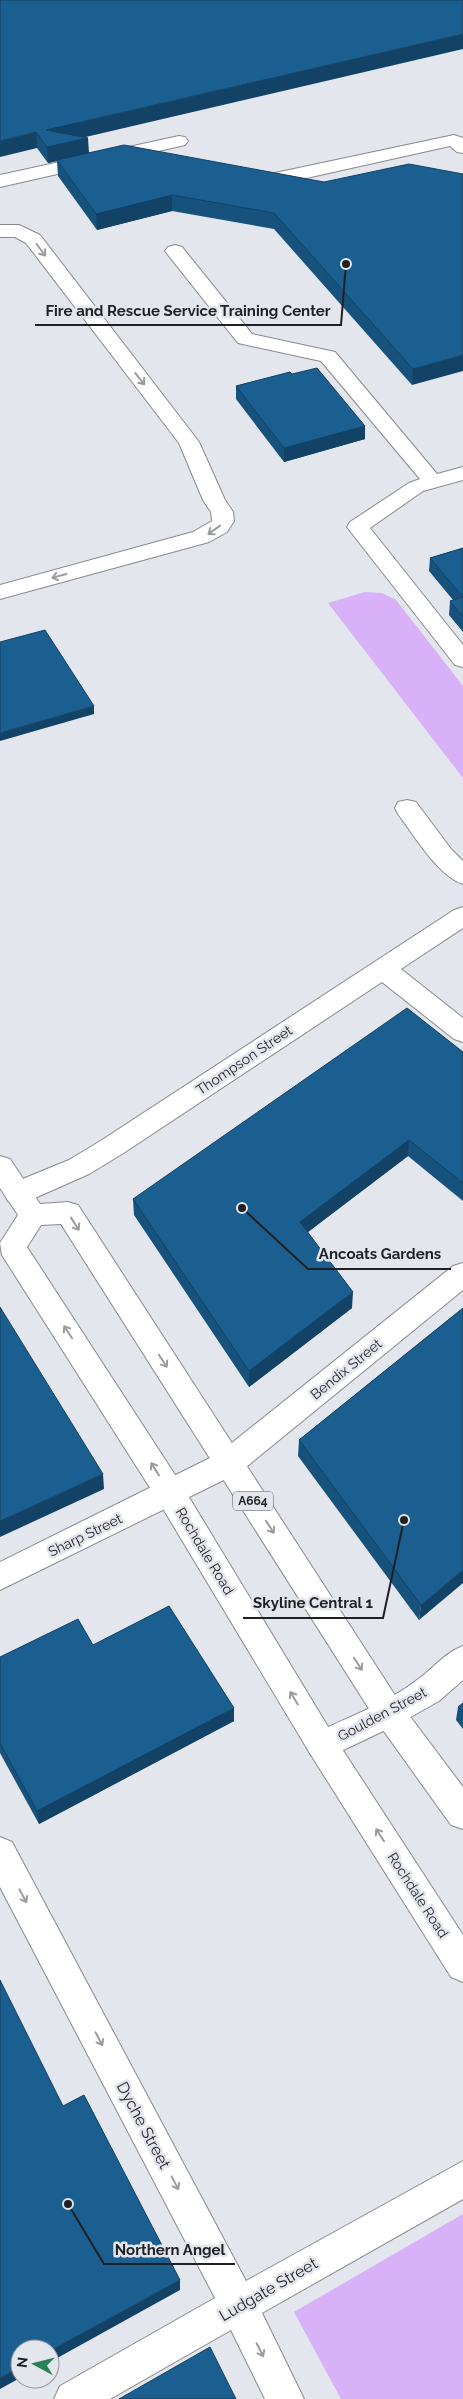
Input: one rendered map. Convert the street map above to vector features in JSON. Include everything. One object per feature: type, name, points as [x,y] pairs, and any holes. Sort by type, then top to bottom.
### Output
[{"type":"main road","points":[[275,180],[454,140],[463,148]]},
{"type":"main road","points":[[0,181],[179,141]]},
{"type":"main road","points":[[0,231],[19,231],[33,239],[189,442],[214,500],[222,512],[223,521],[219,527],[201,537],[0,592]]},
{"type":"main road","points":[[175,251],[244,339],[328,356],[433,482]]},
{"type":"main road","points":[[463,474],[416,487],[358,526],[463,660]]},
{"type":"main road","points":[[407,808],[442,855],[463,875]]},
{"type":"main road","name":"Thompson Street","points":[[26,1204],[79,1167],[463,916]]},
{"type":"main road","points":[[382,968],[463,1032]]},
{"type":"main road","points":[[0,1166],[26,1204]]},
{"type":"main road","name":"A664","points":[[26,1204],[68,1213],[389,1713],[463,1814]]},
{"type":"main road","name":"Rochdale Road","points":[[26,1204],[12,1247],[170,1493],[322,1745],[463,1965]]},
{"type":"main road","name":"Bendix Street","points":[[170,1493],[229,1463],[463,1274]]},
{"type":"main road","name":"Sharp Street","points":[[0,1577],[170,1493]]},
{"type":"main road","name":"Goulden Street","points":[[322,1745],[389,1713],[428,1691],[463,1660]]},
{"type":"main road","name":"Dyche Street","points":[[0,1853],[239,2307],[285,2399]]},
{"type":"main road","name":"Ludgate Street","points":[[73,2399],[463,2179]]},
{"type":"shaded area","points":[[365,592],[382,593],[396,600],[463,686],[463,778],[328,603]]},
{"type":"shaded area","points":[[463,2214],[463,2399],[341,2399],[294,2312]]},
{"type":"building","points":[[0,0],[463,0],[463,34],[46,130],[88,138],[47,147],[36,132],[0,141]]},
{"type":"building","points":[[124,145],[324,182],[409,164],[463,174],[463,355],[413,369],[274,213],[172,195],[96,214],[57,160]]},
{"type":"building","points":[[317,368],[365,426],[284,448],[236,386],[290,372],[292,374]]},
{"type":"building","points":[[463,548],[463,597],[430,558]]},
{"type":"building","points":[[463,597],[463,617],[450,601]]},
{"type":"building","points":[[45,630],[94,706],[0,733],[0,642]]},
{"type":"building","points":[[407,1008],[463,1052],[463,1183],[409,1140],[300,1222],[353,1292],[249,1371],[133,1199]]},
{"type":"building","points":[[0,1307],[103,1474],[0,1521]]},
{"type":"building","points":[[463,1308],[463,1570],[421,1605],[299,1440]]},
{"type":"building","points":[[169,1606],[234,1708],[37,1811],[0,1743],[0,1657],[78,1619],[93,1645]]},
{"type":"building","points":[[463,1703],[463,1712],[458,1707]]},
{"type":"building","points":[[0,1980],[63,2106],[84,2095],[180,2280],[60,2346],[60,2339],[10,2339],[10,2372],[0,2378]]},
{"type":"building","points":[[210,2347],[236,2399],[119,2399]]},
{"type":"place","name":"Fire and Rescue Service Training Center","points":[[346,264]]},
{"type":"place","name":"Ancoats Gardens","points":[[242,1208]]},
{"type":"place","name":"Skyline Central 1","points":[[404,1520]]},
{"type":"place","name":"Northern Angel","points":[[68,2204]]}]
